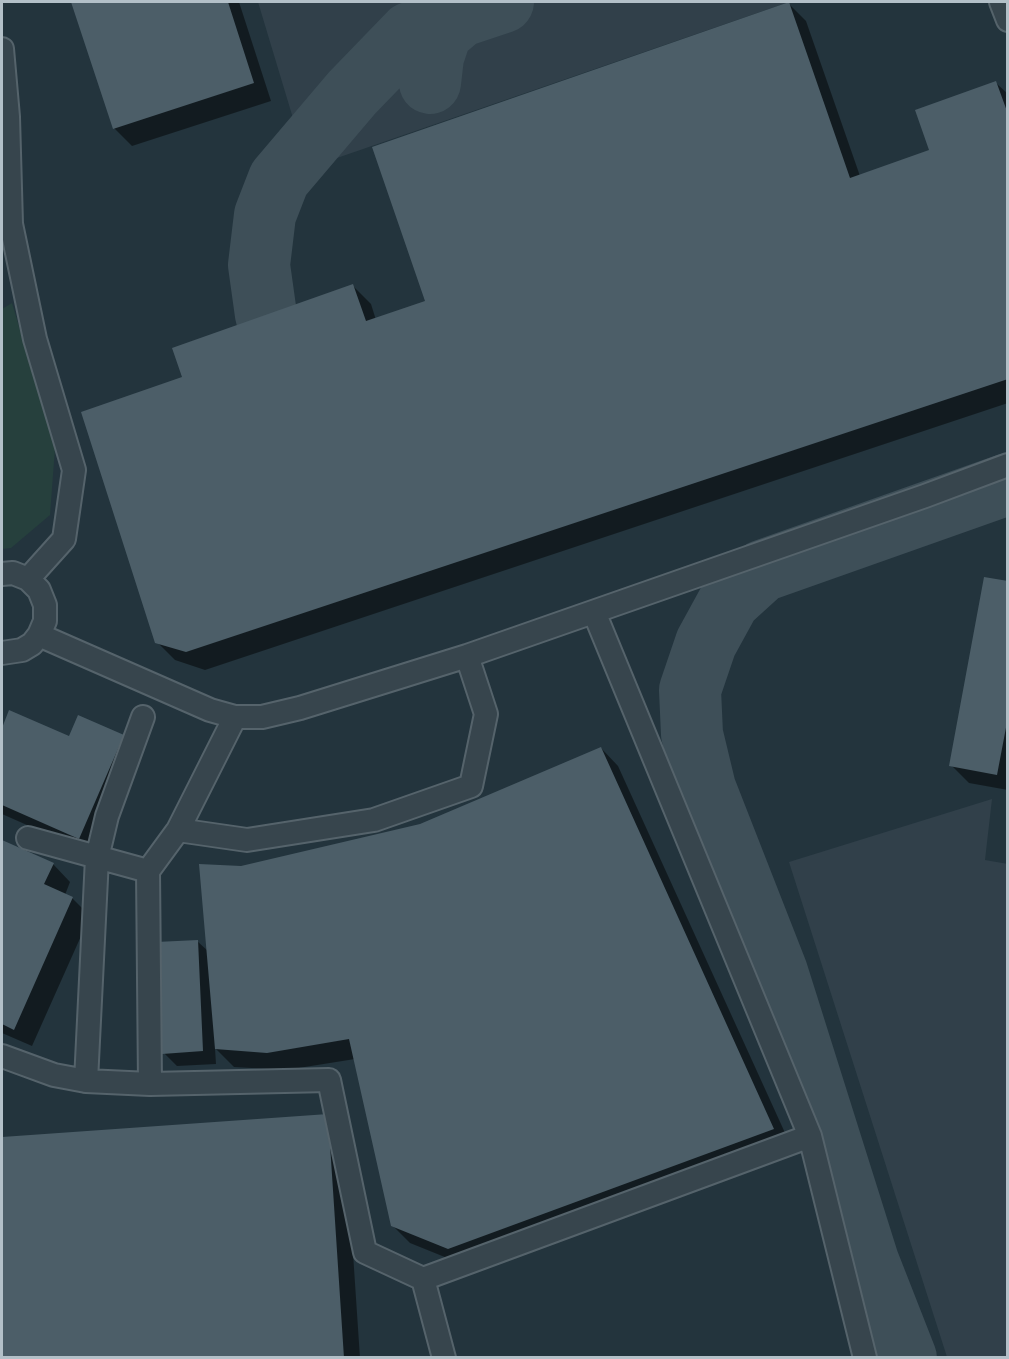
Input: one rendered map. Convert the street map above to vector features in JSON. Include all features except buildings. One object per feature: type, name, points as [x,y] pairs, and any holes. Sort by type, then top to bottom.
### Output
[{"type":"lane","points":[[1002,2],[1008,20]]},
{"type":"lane","points":[[2,49],[11,224],[35,339],[74,470],[64,539],[28,579]]},
{"type":"lane","points":[[39,636],[210,710],[235,717],[262,717],[300,708],[467,656],[1008,465]]},
{"type":"lane","points":[[2,574],[13,573],[28,579],[39,590],[45,605],[45,621],[39,636],[32,644],[22,650],[2,653]]},
{"type":"lane","points":[[594,612],[810,1136],[865,1358]]},
{"type":"lane","points":[[178,830],[247,840],[374,820],[471,786],[486,714],[467,656]]},
{"type":"lane","points":[[86,1081],[97,858],[107,816],[142,717]]},
{"type":"lane","points":[[150,1084],[148,871],[178,830],[235,717]]},
{"type":"lane","points":[[28,838],[148,871]]},
{"type":"lane","points":[[2,1056],[54,1075],[86,1081],[150,1084],[329,1080],[365,1251],[423,1279],[810,1136]]},
{"type":"lane","points":[[423,1279],[444,1358]]},
{"type":"shaded area","points":[[258,2],[789,2],[308,168]]},
{"type":"shaded area","points":[[992,799],[985,860],[1008,864],[1007,1357],[947,1357],[789,862]]},
{"type":"green space","points":[[12,303],[55,448],[50,515],[11,548],[2,549],[2,309]]},
{"type":"taxiway","points":[[266,315],[259,265],[265,215],[279,179],[352,93],[410,33],[503,2]]},
{"type":"taxiway","points":[[430,83],[433,57],[441,33],[461,16]]},
{"type":"taxiway","points":[[906,1358],[868,1261],[777,972],[705,788],[692,734],[690,690],[706,643],[729,601],[762,571],[1008,484]]}]
